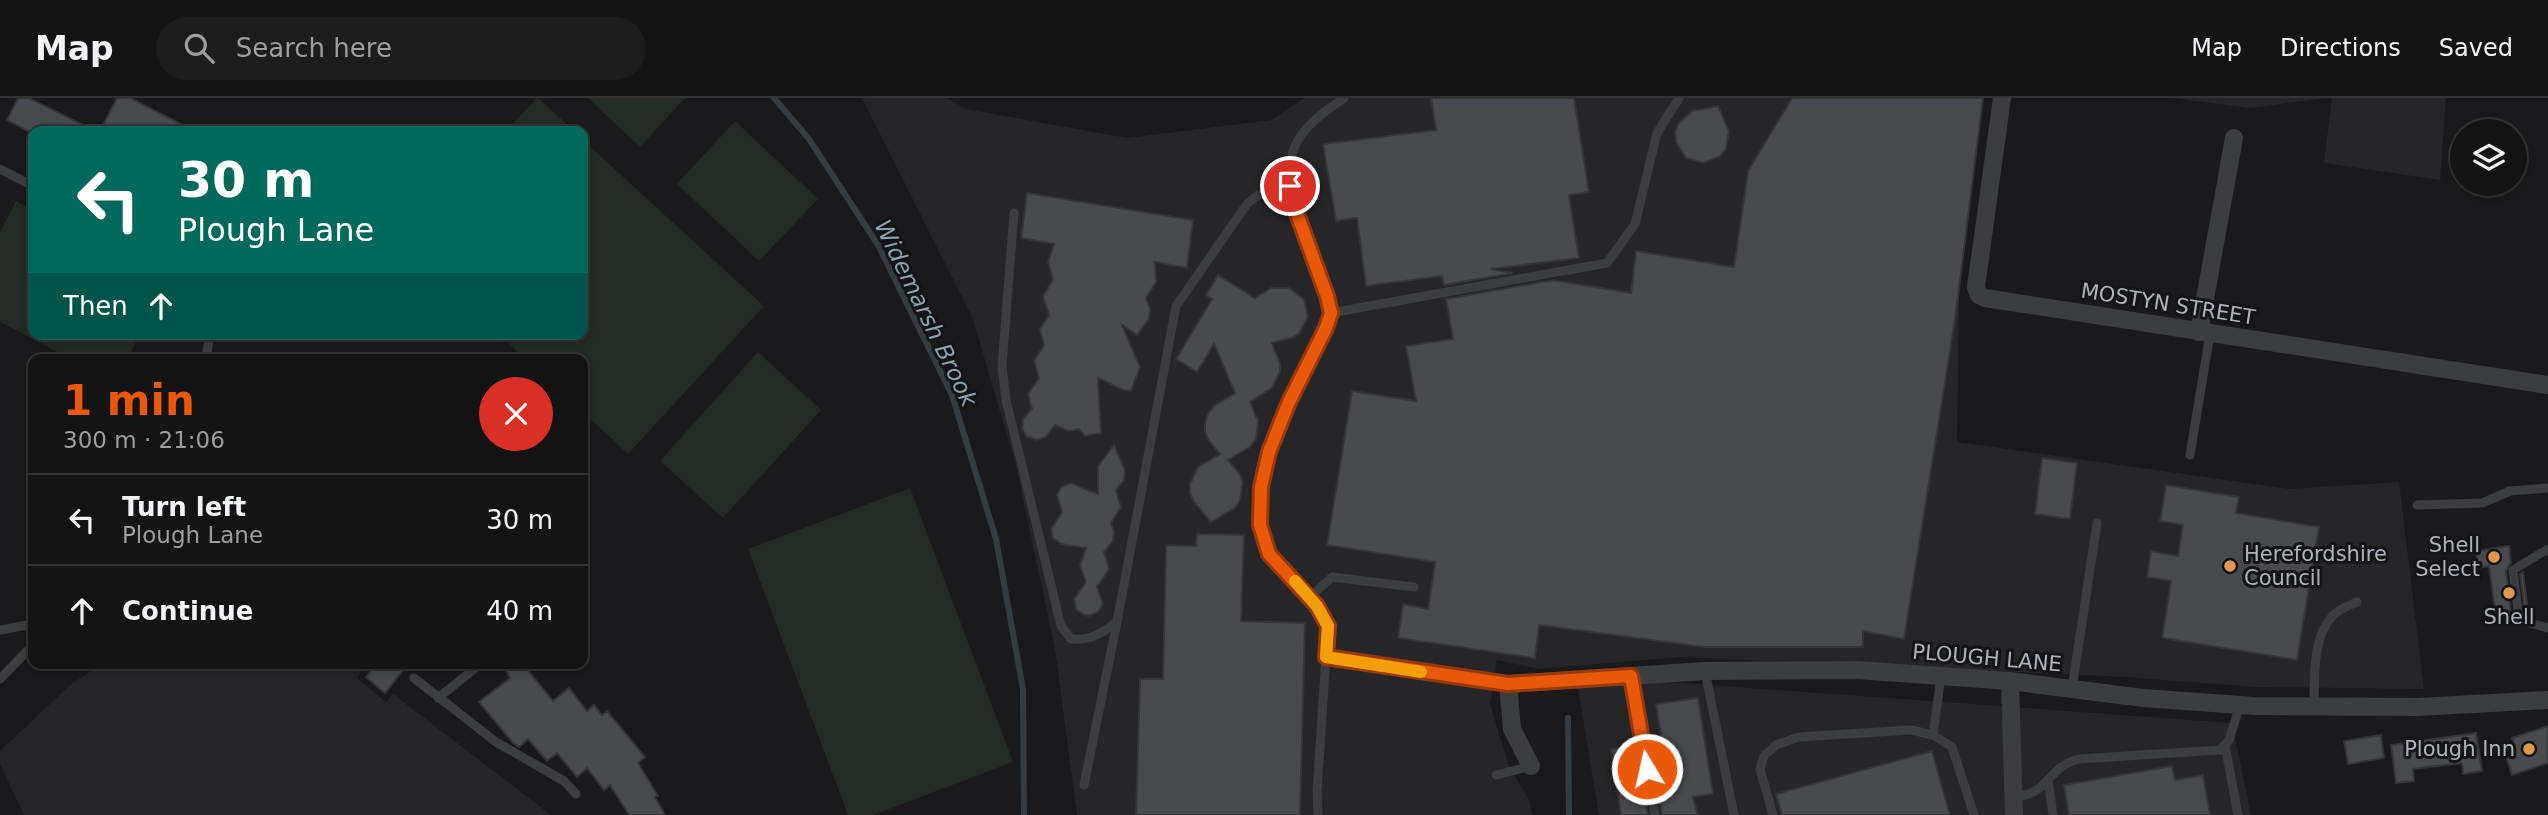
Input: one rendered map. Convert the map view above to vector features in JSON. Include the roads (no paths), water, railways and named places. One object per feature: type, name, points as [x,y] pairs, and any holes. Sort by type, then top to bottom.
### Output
[{"type":"street","name":"MOSTYN STREET","points":[[2002,98],[1976,287],[1979,295],[2205,333],[2548,385]]},
{"type":"street","points":[[2205,333],[2234,138]]},
{"type":"street","name":"PLOUGH LANE","points":[[1508,684],[1705,671],[1857,670],[2010,681],[2143,698],[2239,705],[2418,707],[2548,700]]},
{"type":"street","points":[[2010,681],[2014,806]]},
{"type":"street","points":[[1508,684],[1513,729],[1531,766]]},
{"type":"lane","points":[[1318,815],[1317,791],[1328,626],[1310,597],[1269,554],[1260,525],[1261,487],[1269,452],[1289,402],[1331,313],[1292,200],[1290,159],[1298,140],[1317,118],[1344,98]]},
{"type":"lane","points":[[1331,313],[1607,262],[1635,224],[1657,133],[1679,98]]},
{"type":"lane","points":[[0,169],[28,183]]},
{"type":"lane","points":[[1084,785],[1176,306],[1247,204],[1258,195],[1290,186]]},
{"type":"lane","points":[[1014,212],[1002,366],[1006,400],[1060,626],[1071,639],[1084,640],[1102,633],[1117,622]]},
{"type":"lane","points":[[2190,455],[2205,333]]},
{"type":"lane","points":[[2417,505],[2482,503],[2510,491],[2548,488]]},
{"type":"lane","points":[[2071,689],[2097,523]]},
{"type":"lane","points":[[2548,549],[2513,570],[2519,620],[2548,628]]},
{"type":"lane","points":[[1310,597],[1332,577],[1413,587]]},
{"type":"lane","points":[[2314,707],[2320,638],[2338,610],[2357,602]]},
{"type":"lane","points":[[0,630],[28,625]]},
{"type":"lane","points":[[0,679],[28,650]]},
{"type":"lane","points":[[1326,657],[1508,684]]},
{"type":"lane","points":[[438,698],[474,669]]},
{"type":"lane","points":[[1705,671],[1734,815]]},
{"type":"lane","points":[[1631,676],[1655,815]]},
{"type":"lane","points":[[1933,735],[1941,676]]},
{"type":"lane","points":[[414,678],[496,742],[564,781],[576,794]]},
{"type":"lane","points":[[2014,806],[2039,790],[2067,762],[2220,750],[2230,740],[2239,705]]},
{"type":"lane","points":[[1773,815],[1760,769],[1764,756],[1776,745],[1799,737],[1911,730],[1933,735],[1952,747],[1974,815]]},
{"type":"lane","points":[[2225,745],[2238,815]]},
{"type":"lane","points":[[1496,775],[1531,766]]},
{"type":"lane","points":[[2048,780],[2053,815]]},
{"type":"waterway","name":"Widemarsh Brook","points":[[774,98],[809,139],[878,245],[952,395],[996,539],[1023,689],[1024,815]]},
{"type":"waterway","points":[[1568,718],[1569,815]]},
{"type":"place","name":"Shell Select","points":[[2494,557]]},
{"type":"place","name":"Herefordshire Council","points":[[2230,566]]},
{"type":"place","name":"Shell","points":[[2509,593]]},
{"type":"place","name":"Plough Inn","points":[[2529,749]]}]
